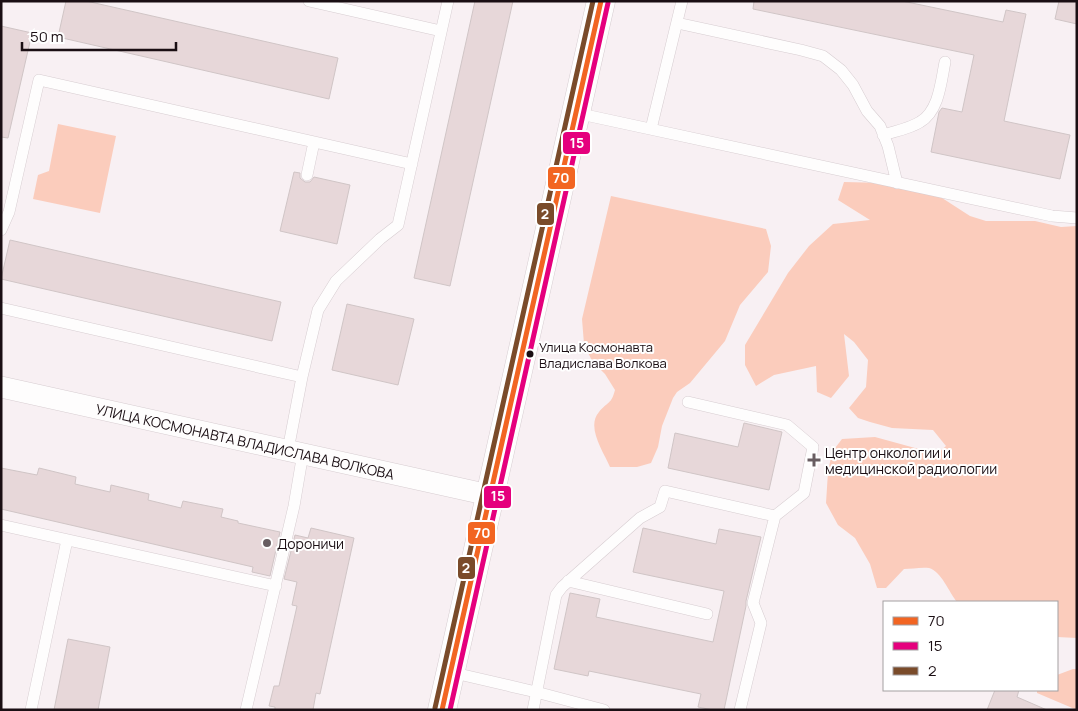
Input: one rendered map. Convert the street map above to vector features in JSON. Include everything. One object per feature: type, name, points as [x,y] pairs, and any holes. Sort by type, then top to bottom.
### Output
[{"type":"main road","points":[[442,710],[601,1]]},
{"type":"street","name":"УЛИЦА КОСМОНАВТА ВЛАДИСЛАВА ВОЛКОВА","points":[[1,387],[489,495]]},
{"type":"lane","points":[[309,1],[441,31]]},
{"type":"lane","points":[[246,710],[294,506],[302,377],[318,310],[336,281],[380,239],[398,225],[448,1]]},
{"type":"lane","points":[[652,130],[682,1]]},
{"type":"lane","points":[[677,22],[823,56],[840,70],[853,85],[867,111],[880,126],[888,146],[898,183]]},
{"type":"lane","points":[[883,135],[921,122],[931,110],[938,96],[945,62]]},
{"type":"lane","points":[[1,230],[9,212],[39,80],[314,142],[356,145],[412,164]]},
{"type":"lane","points":[[576,113],[1052,216],[1077,218]]},
{"type":"lane","points":[[307,175],[314,142]]},
{"type":"lane","points":[[1,308],[302,377]]},
{"type":"lane","points":[[688,402],[787,425],[812,447],[804,493],[775,516],[753,603],[761,623],[740,710]]},
{"type":"lane","points":[[533,710],[556,595],[568,581],[640,518],[660,507],[664,491],[775,516]]},
{"type":"lane","points":[[1,525],[276,586]]},
{"type":"lane","points":[[31,710],[68,540]]},
{"type":"lane","points":[[568,581],[708,614]]},
{"type":"lane","points":[[450,672],[604,710]]},
{"type":"shaded area","points":[[58,124],[116,136],[100,213],[33,199],[38,175],[49,171]]},
{"type":"shaded area","points":[[844,182],[885,183],[939,196],[970,216],[986,221],[1035,221],[1061,227],[1077,226],[1077,638],[1058,637],[1058,601],[956,601],[941,577],[929,568],[904,569],[886,588],[877,588],[870,564],[855,538],[838,525],[826,503],[828,472],[832,452],[842,439],[875,437],[937,454],[946,446],[933,430],[892,428],[858,418],[849,408],[866,387],[868,360],[854,342],[844,334],[849,376],[831,398],[817,392],[816,366],[774,375],[756,386],[745,365],[745,345],[788,273],[809,246],[833,224],[870,220],[838,200]]},
{"type":"shaded area","points":[[611,196],[766,229],[771,246],[768,272],[740,305],[725,341],[690,383],[677,392],[673,398],[662,426],[658,447],[651,463],[637,467],[610,467],[600,447],[595,432],[595,418],[611,401],[615,390],[605,374],[592,361],[584,344],[582,319]]},
{"type":"shaded area","points":[[1077,669],[1077,710],[1037,693],[1037,691],[1058,691],[1058,675]]},
{"type":"building","points":[[66,1],[86,1],[338,58],[329,99],[58,37]]},
{"type":"building","points":[[475,1],[513,1],[450,286],[414,278]]},
{"type":"building","points":[[754,1],[902,1],[1003,22],[1006,10],[1026,14],[1004,121],[1070,135],[1060,179],[931,152],[939,112],[942,108],[962,112],[974,55],[753,9]]},
{"type":"building","points":[[1059,1],[1077,1],[1077,24],[1055,19]]},
{"type":"building","points":[[1,26],[32,33],[8,138],[1,137]]},
{"type":"building","points":[[294,172],[300,173],[300,178],[305,182],[310,182],[314,177],[350,185],[337,244],[280,231]]},
{"type":"building","points":[[10,240],[281,302],[272,341],[1,279]]},
{"type":"building","points":[[347,304],[414,319],[398,385],[332,370]]},
{"type":"building","points":[[744,423],[782,432],[769,490],[668,468],[675,433],[738,447]]},
{"type":"building","points":[[1,468],[37,475],[39,468],[76,477],[75,484],[110,492],[111,485],[149,494],[148,500],[181,508],[183,501],[223,509],[221,517],[238,521],[238,523],[280,532],[270,576],[252,572],[253,567],[1,509]]},
{"type":"building","points":[[311,528],[354,538],[320,694],[316,693],[313,710],[275,710],[275,707],[269,706],[274,686],[279,686],[297,606],[292,605],[297,582],[284,579],[295,535],[308,538]]},
{"type":"building","points":[[643,528],[716,544],[719,529],[761,537],[724,710],[698,707],[701,694],[589,671],[588,676],[554,669],[570,593],[600,599],[596,617],[713,642],[724,591],[633,572]]},
{"type":"building","points":[[68,639],[110,647],[98,710],[54,710]]},
{"type":"building","points":[[995,691],[1019,691],[1017,697],[1047,710],[987,710]]},
{"type":"transit line","name":"2","points":[[435,708],[593,1]]},
{"type":"transit line","name":"70","points":[[442,710],[601,1]]},
{"type":"transit line","name":"15","points":[[450,710],[608,3]]},
{"type":"place","name":"Улица Космонавта Владислава Волкова","points":[[530,354]]},
{"type":"place","name":"Центр онкологии и медицинской радиологии","points":[[814,460]]},
{"type":"place","name":"Дороничи","points":[[267,543]]}]
